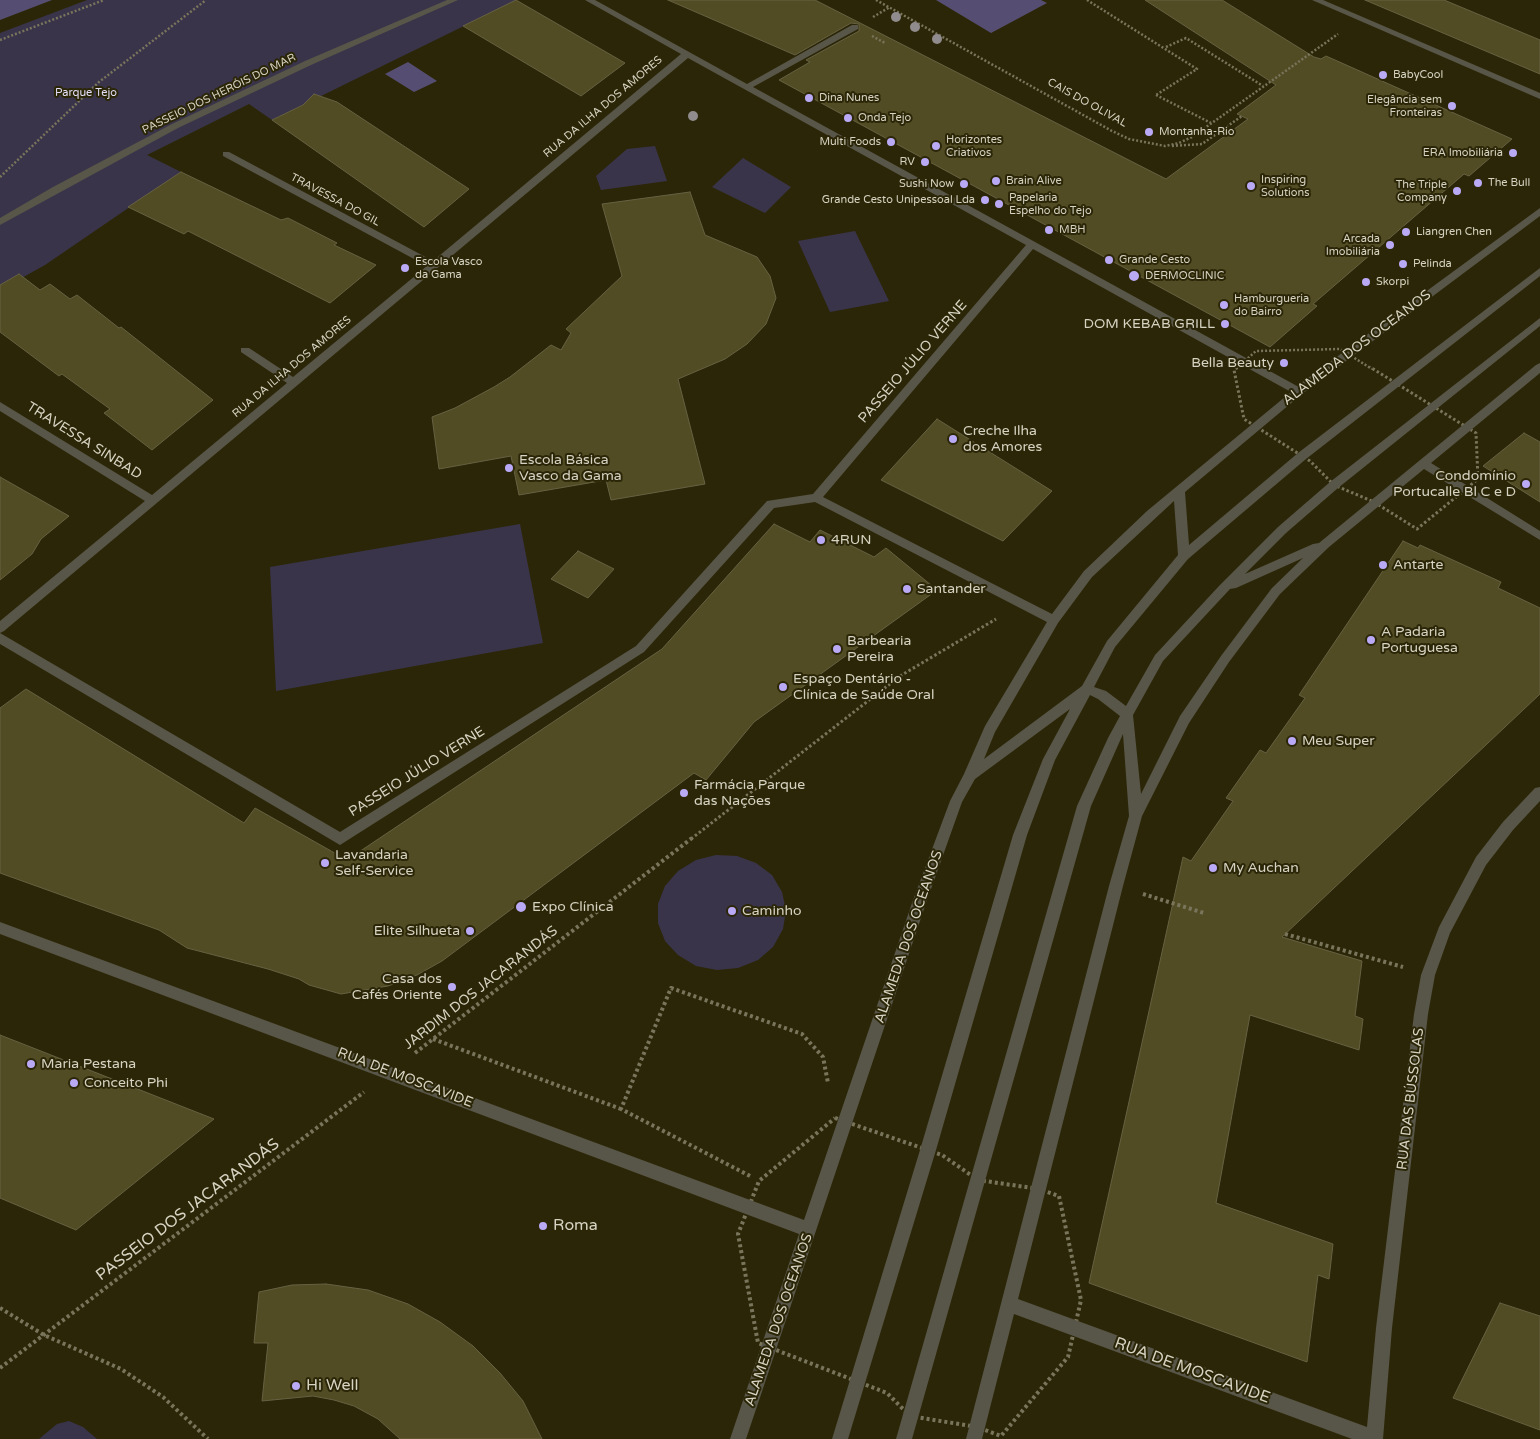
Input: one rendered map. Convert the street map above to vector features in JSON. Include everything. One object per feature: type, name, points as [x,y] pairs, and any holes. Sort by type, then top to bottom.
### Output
[{"type":"street","name":"PASSEIO DOS HERÓIS DO MAR","points":[[0,222],[56,189],[175,126],[308,63],[454,0]]},
{"type":"street","points":[[589,0],[1298,390]]},
{"type":"street","points":[[1316,0],[1540,96]]},
{"type":"street","points":[[747,87],[855,27]]},
{"type":"street","name":"RUA DA ILHA DOS AMORES","points":[[0,628],[687,54]]},
{"type":"street","name":"TRAVESSA DO GIL","points":[[226,154],[434,266]]},
{"type":"street","name":"ALAMEDA DOS OCEANOS","points":[[738,1439],[919,903],[956,801],[970,776],[988,730],[1054,620],[1088,574],[1151,514],[1298,390],[1540,211]]},
{"type":"street","name":"PASSEIO JÚLIO VERNE","points":[[0,638],[340,838],[640,650],[771,504],[816,498],[1032,244]]},
{"type":"street","points":[[840,1439],[1020,835],[1050,759],[1112,644],[1184,556],[1302,456],[1540,271]]},
{"type":"street","points":[[904,1439],[1084,806],[1114,738],[1127,714],[1159,658],[1223,589],[1282,530],[1334,485],[1540,321]]},
{"type":"street","points":[[245,350],[294,382]]},
{"type":"street","points":[[974,1439],[1116,886],[1136,816],[1184,720],[1276,591],[1325,544],[1540,367]]},
{"type":"street","name":"TRAVESSA SINBAD","points":[[0,406],[152,500]]},
{"type":"street","points":[[1423,463],[1540,536]]},
{"type":"street","points":[[1179,491],[1184,556]]},
{"type":"street","points":[[816,498],[1054,620]]},
{"type":"street","points":[[1223,589],[1325,544]]},
{"type":"street","points":[[1087,689],[1102,695],[1127,714],[1136,816]]},
{"type":"street","points":[[970,776],[1087,689]]},
{"type":"street","name":"RUA DAS BÚSSOLAS","points":[[1375,1439],[1385,1318],[1421,1014],[1428,975],[1444,931],[1481,861],[1508,826],[1540,792]]},
{"type":"street","name":"RUA DE MOSCAVIDE","points":[[0,928],[810,1230]]},
{"type":"street","name":"RUA DE MOSCAVIDE","points":[[1009,1304],[1375,1439]]},
{"type":"path","points":[[0,40],[104,0]]},
{"type":"path","points":[[0,177],[99,82],[206,0]]},
{"type":"path","name":"CAIS DO OLIVAL","points":[[876,0],[1112,131],[1129,139],[1165,146],[1179,143],[1192,137],[1359,18]]},
{"type":"path","points":[[1086,0],[1197,69],[1156,95],[1211,123]]},
{"type":"path","points":[[1166,47],[1186,38],[1263,86]]},
{"type":"path","points":[[1165,146],[1202,144],[1242,116]]},
{"type":"path","name":"JARDIM DOS JACARANDÁS","points":[[390,1072],[900,676],[1022,604]]},
{"type":"path","points":[[1116,886],[1204,913]]},
{"type":"path","points":[[1285,934],[1428,975]]},
{"type":"path","points":[[621,1109],[671,988],[802,1034],[823,1057],[830,1092]]},
{"type":"path","points":[[433,1039],[621,1109],[759,1180]]},
{"type":"path","name":"PASSEIO DOS JACARANDÁS","points":[[0,1368],[390,1072]]},
{"type":"path","points":[[833,1109],[835,1118]]},
{"type":"path","points":[[0,1308],[44,1335],[121,1369],[163,1397],[208,1439]]},
{"type":"green space","name":"Parque Tejo","points":[[87,0],[517,0],[272,120],[249,104],[147,155],[181,172],[45,265],[0,290],[0,33]]},
{"type":"green space","points":[[655,146],[667,181],[601,190],[596,176],[627,149]]},
{"type":"green space","points":[[743,158],[791,187],[765,213],[712,187]]},
{"type":"green space","points":[[855,231],[889,301],[830,312],[798,241]]},
{"type":"green space","points":[[520,524],[543,643],[276,691],[270,567]]},
{"type":"green space","points":[[716,855],[737,856],[756,863],[772,875],[782,892],[786,910],[783,929],[773,947],[758,960],[738,968],[717,970],[696,966],[678,955],[665,941],[658,923],[658,904],[665,886],[678,871],[696,860]]},
{"type":"green space","points":[[69,1421],[83,1427],[97,1439],[39,1439],[57,1424]]},
{"type":"shaded area","points":[[0,0],[52,0],[0,20]]},
{"type":"shaded area","points":[[936,0],[1041,0],[1047,3],[991,33]]},
{"type":"shaded area","points":[[408,62],[437,81],[414,92],[385,74]]},
{"type":"building","points":[[516,0],[625,63],[581,96],[463,26]]},
{"type":"building","points":[[668,0],[815,0],[1166,179],[1248,119],[1237,114],[1276,85],[1145,0],[1222,0],[1314,57],[1321,59],[1326,56],[1512,139],[1469,176],[1464,174],[1313,304],[1317,306],[1270,347],[779,80],[810,62],[806,60],[859,31],[859,24],[851,23],[795,55]]},
{"type":"building","points":[[1365,0],[1444,0],[1540,40],[1540,74]]},
{"type":"building","points":[[314,94],[337,102],[469,189],[424,227],[272,120],[303,105]]},
{"type":"building","points":[[181,172],[281,220],[288,218],[337,243],[334,245],[376,265],[330,303],[188,231],[184,234],[128,207]]},
{"type":"building","points":[[690,192],[705,235],[757,257],[770,276],[776,298],[766,324],[747,344],[725,359],[678,379],[705,484],[611,500],[606,480],[519,495],[511,456],[439,469],[432,417],[455,408],[494,387],[551,345],[561,350],[571,333],[566,329],[622,276],[602,204]]},
{"type":"building","points":[[19,274],[40,290],[50,284],[70,299],[77,295],[119,328],[121,327],[213,400],[152,450],[104,413],[110,409],[62,374],[59,376],[0,332],[0,285]]},
{"type":"building","name":"Creche Ilha dos Amores","points":[[937,419],[1052,491],[1003,541],[881,480]]},
{"type":"building","name":"Condomínio Portucalle Bl C e D","points":[[1524,433],[1540,442],[1540,502],[1483,466]]},
{"type":"building","points":[[0,477],[69,516],[41,539],[32,554],[0,580]]},
{"type":"building","points":[[774,524],[810,542],[820,530],[874,557],[886,548],[937,590],[754,722],[706,780],[694,773],[442,961],[417,975],[388,986],[341,994],[309,985],[299,979],[268,969],[187,948],[159,930],[0,873],[0,708],[26,689],[244,823],[255,808],[347,860],[662,649]]},
{"type":"building","points":[[1403,541],[1418,548],[1420,545],[1501,582],[1498,588],[1540,608],[1540,694],[1282,937],[1362,961],[1355,1016],[1363,1019],[1359,1050],[1250,1015],[1216,1203],[1333,1244],[1329,1279],[1318,1275],[1307,1362],[1089,1283],[1183,857],[1191,861],[1233,801],[1226,798],[1260,750],[1266,753],[1305,698],[1299,695]]},
{"type":"building","points":[[578,551],[614,569],[588,598],[551,579]]},
{"type":"building","points":[[0,1035],[214,1119],[76,1230],[0,1198]]},
{"type":"building","points":[[326,1284],[368,1290],[408,1304],[440,1322],[473,1346],[500,1373],[523,1401],[542,1439],[400,1439],[378,1419],[354,1406],[334,1400],[313,1396],[262,1401],[268,1343],[254,1343],[259,1292],[292,1285]]},
{"type":"building","points":[[1500,1303],[1540,1316],[1540,1430],[1453,1398]]},
{"type":"place","name":"BabyCool","points":[[1383,75]]},
{"type":"place","name":"Dina Nunes","points":[[809,98]]},
{"type":"place","name":"Elegância sem Fronteiras","points":[[1452,106]]},
{"type":"place","name":"Onda Tejo","points":[[848,118]]},
{"type":"place","name":"Montanha-Rio","points":[[1149,132]]},
{"type":"place","name":"Multi Foods","points":[[891,142]]},
{"type":"place","name":"Horizontes Criativos","points":[[936,146]]},
{"type":"place","name":"ERA Imobiliária","points":[[1513,153]]},
{"type":"place","name":"RV","points":[[925,162]]},
{"type":"place","name":"Brain Alive","points":[[996,181]]},
{"type":"place","name":"The Bull","points":[[1478,183]]},
{"type":"place","name":"Sushi Now","points":[[964,184]]},
{"type":"place","name":"Inspiring Solutions","points":[[1251,186]]},
{"type":"place","name":"The Triple Company","points":[[1457,191]]},
{"type":"place","name":"Grande Cesto Unipessoal Lda","points":[[985,200]]},
{"type":"place","name":"Papelaria Espelho do Tejo","points":[[999,204]]},
{"type":"place","name":"MBH","points":[[1049,230]]},
{"type":"place","name":"Liangren Chen","points":[[1406,232]]},
{"type":"place","name":"Arcada Imobiliária","points":[[1390,245]]},
{"type":"place","name":"Grande Cesto","points":[[1109,260]]},
{"type":"place","name":"Pelinda","points":[[1403,264]]},
{"type":"place","name":"Escola Vasco da Gama","points":[[405,268]]},
{"type":"place","name":"DERMOCLINIC","points":[[1134,276]]},
{"type":"place","name":"Skorpi","points":[[1366,282]]},
{"type":"place","name":"Hamburgueria do Bairro","points":[[1224,305]]},
{"type":"place","name":"DOM KEBAB GRILL","points":[[1225,324]]},
{"type":"place","name":"Bella Beauty","points":[[1284,363]]},
{"type":"place","name":"Creche Ilha dos Amores","points":[[953,439]]},
{"type":"place","name":"Escola Básica Vasco da Gama","points":[[509,468]]},
{"type":"place","name":"Condomínio Portucalle Bl C e D","points":[[1526,484]]},
{"type":"place","name":"4RUN","points":[[821,540]]},
{"type":"place","name":"Antarte","points":[[1383,565]]},
{"type":"place","name":"Santander","points":[[907,589]]},
{"type":"place","name":"A Padaria Portuguesa","points":[[1371,640]]},
{"type":"place","name":"Barbearia Pereira","points":[[837,649]]},
{"type":"place","name":"Espaço Dentário - Clínica de Saúde Oral","points":[[783,687]]},
{"type":"place","name":"Meu Super","points":[[1292,741]]},
{"type":"place","name":"Farmácia Parque das Nações","points":[[684,793]]},
{"type":"place","name":"Lavandaria Self-Service","points":[[325,863]]},
{"type":"place","name":"My Auchan","points":[[1213,868]]},
{"type":"place","name":"Expo Clínica","points":[[521,907]]},
{"type":"place","name":"Caminho","points":[[732,911]]},
{"type":"place","name":"Elite Silhueta","points":[[470,931]]},
{"type":"place","name":"Casa dos Cafés Oriente","points":[[452,987]]},
{"type":"place","name":"Maria Pestana","points":[[31,1064]]},
{"type":"place","name":"Conceito Phi","points":[[74,1083]]},
{"type":"place","name":"Roma","points":[[543,1226]]},
{"type":"place","name":"Hi Well","points":[[296,1386]]}]
